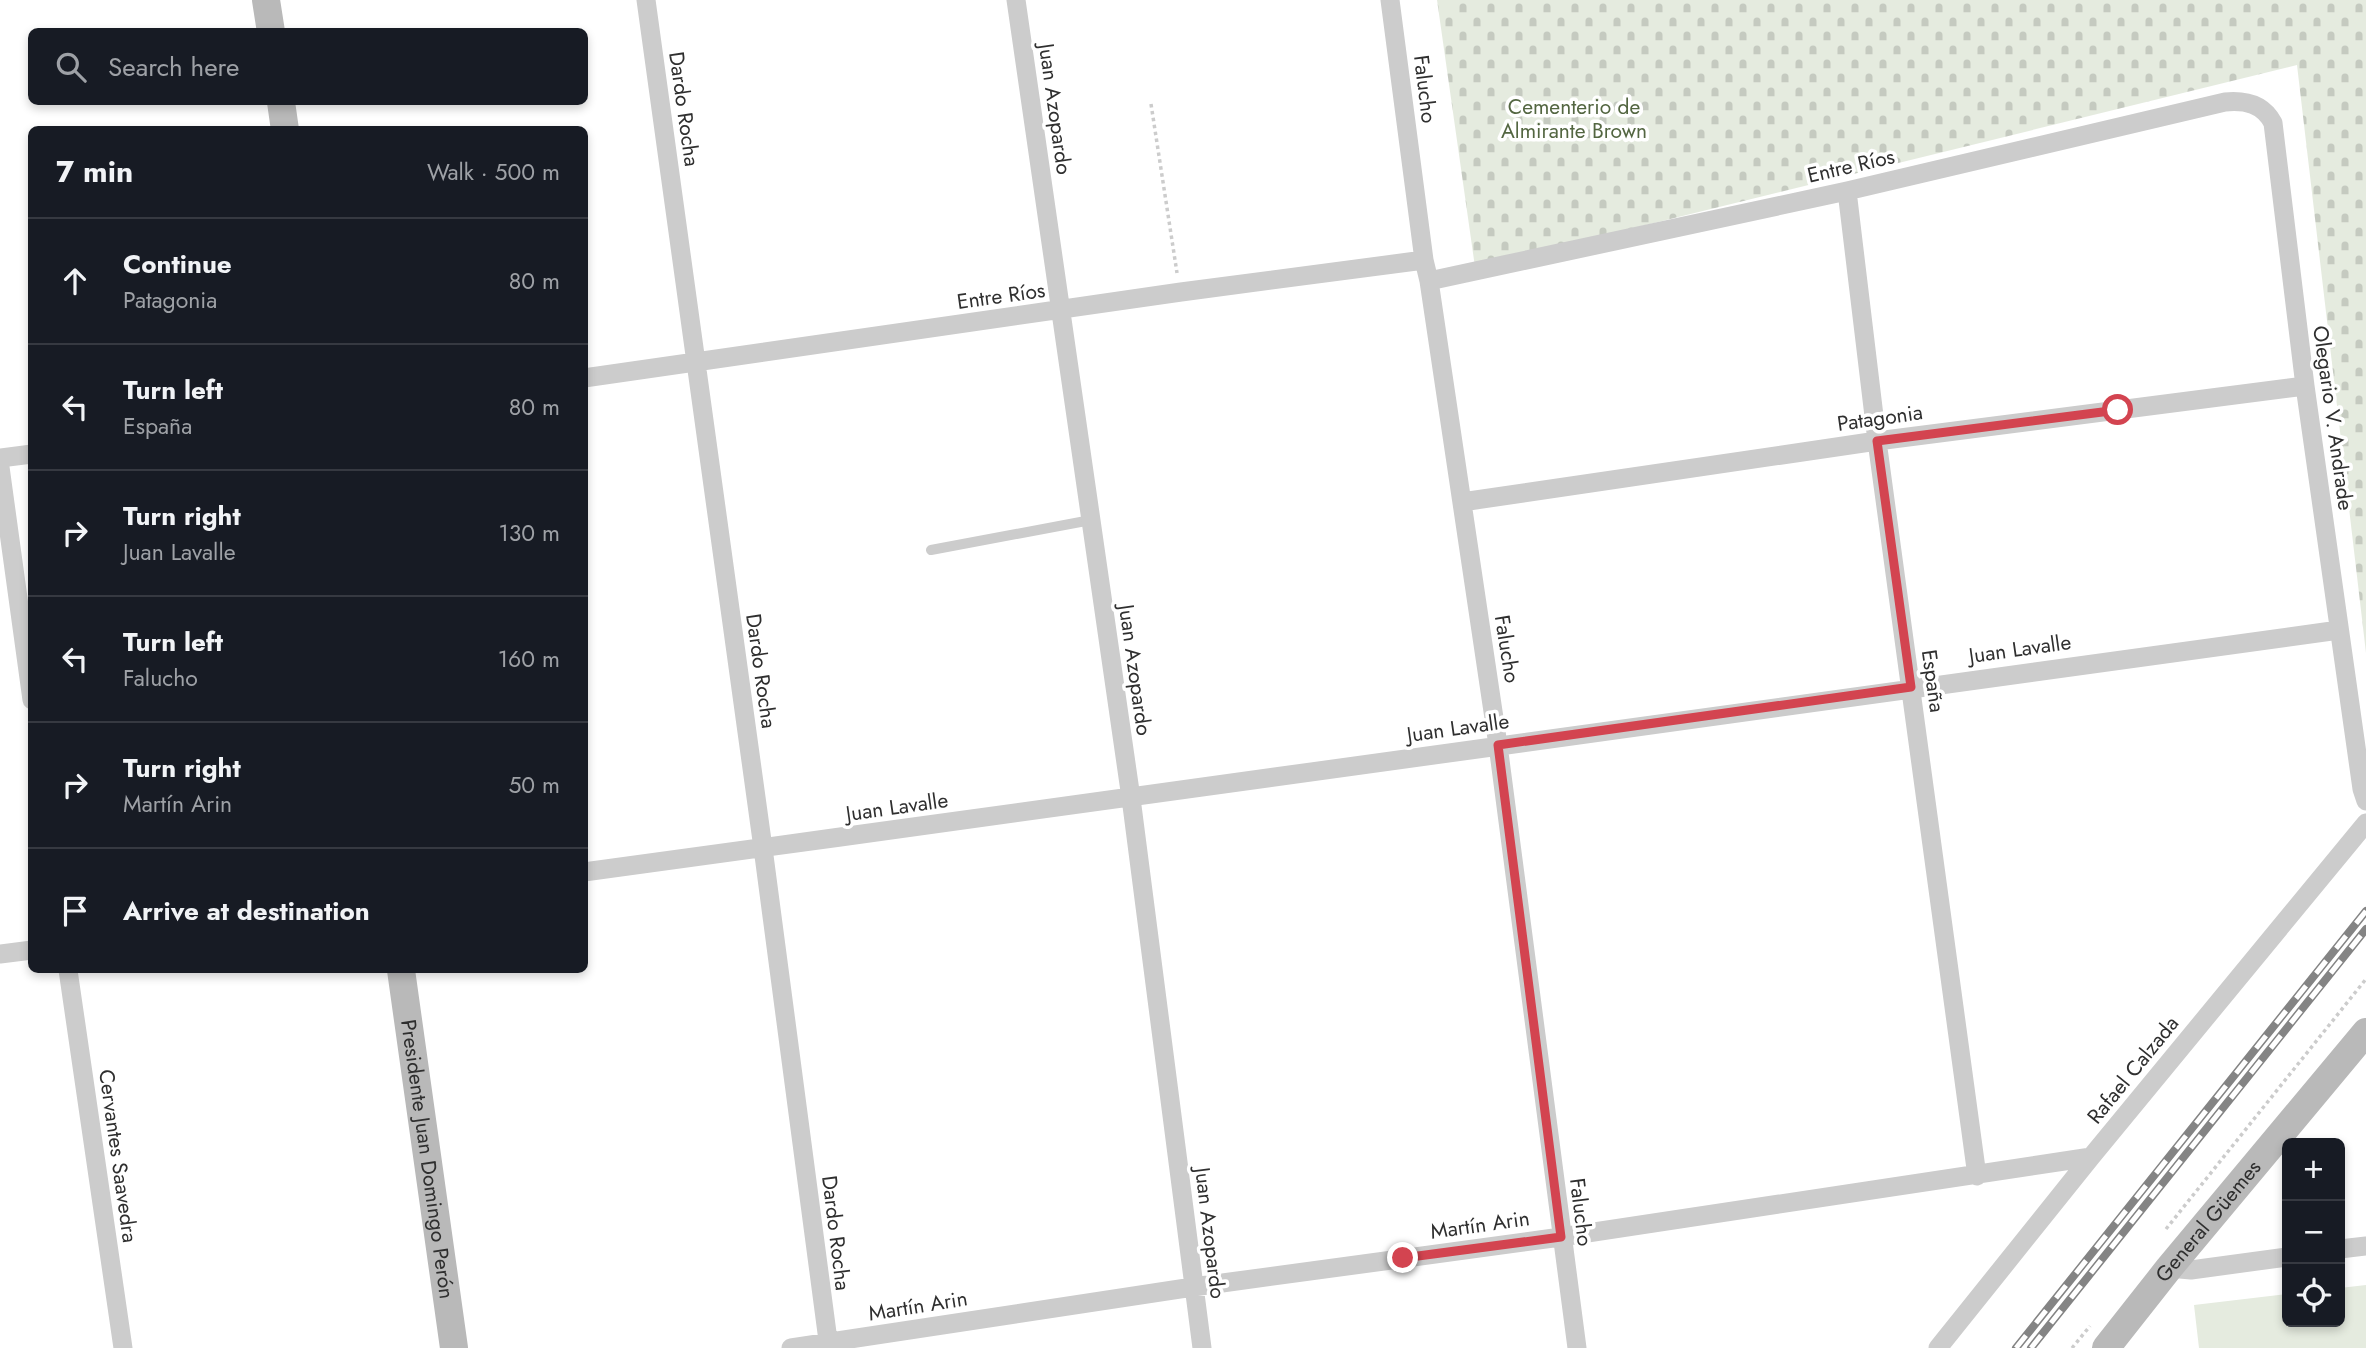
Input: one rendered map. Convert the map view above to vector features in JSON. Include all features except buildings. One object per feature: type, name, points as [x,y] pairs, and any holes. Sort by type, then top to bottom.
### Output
[{"type":"street","points":[[266,0],[270,28]]},
{"type":"street","name":"Dardo Rocha","points":[[646,0],[763,848],[828,1346]]},
{"type":"street","name":"Juan Azopardo","points":[[1016,0],[1130,799],[1202,1348]]},
{"type":"street","name":"Falucho","points":[[1390,0],[1424,260],[1498,745],[1577,1348]]},
{"type":"street","name":"Entre Ríos","points":[[1429,281],[1847,191],[2225,102],[2238,101],[2260,107],[2273,123]]},
{"type":"street","points":[[281,105],[284,126]]},
{"type":"street","name":"Olegario V. Andrade","points":[[2273,123],[2305,386],[2362,789],[2366,801]]},
{"type":"street","name":"España","points":[[1847,191],[1877,441],[1977,1176]]},
{"type":"street","name":"Entre Ríos","points":[[588,377],[1181,292],[1424,260]]},
{"type":"street","name":"Patagonia","points":[[1462,502],[1877,441],[2305,386]]},
{"type":"street","points":[[0,458],[28,454]]},
{"type":"street","points":[[0,467],[28,671]]},
{"type":"street","name":"Juan Lavalle","points":[[588,871],[1130,799],[1911,687],[2339,630]]},
{"type":"street","name":"Rafael Calzada","points":[[1938,1348],[2091,1157],[2366,823]]},
{"type":"street","points":[[0,954],[28,950]]},
{"type":"street","name":"Cervantes Saavedra","points":[[68,973],[123,1348]]},
{"type":"street","name":"Presidente Juan Domingo Perón","points":[[401,973],[454,1348]]},
{"type":"street","name":"General Güemes","points":[[2106,1348],[2169,1268],[2366,1032]]},
{"type":"street","name":"Martín Arin","points":[[791,1348],[828,1346],[1194,1287],[1561,1237],[2091,1157]]},
{"type":"street","points":[[2345,1249],[2366,1246]]},
{"type":"street","points":[[2169,1268],[2191,1270],[2282,1258]]},
{"type":"lane","points":[[931,550],[1091,520]]},
{"type":"path","points":[[1151,104],[1181,292]]},
{"type":"path","points":[[2158,1240],[2366,979]]},
{"type":"path","points":[[2072,1348],[2098,1315]]},
{"type":"green space","name":"Cementerio de Almirante Brown","points":[[1437,0],[2366,0],[2366,653],[2297,65],[1475,267]]},
{"type":"green space","points":[[2366,1285],[2366,1348],[2199,1348],[2194,1305],[2282,1295],[2282,1327],[2345,1327],[2345,1287]]},
{"type":"railway","points":[[2016,1348],[2366,911]]},
{"type":"railway","points":[[2031,1348],[2366,929]]},
{"type":"route","points":[[1403,1258],[1561,1237],[1498,745],[1911,687],[1877,441],[2118,410]]}]
